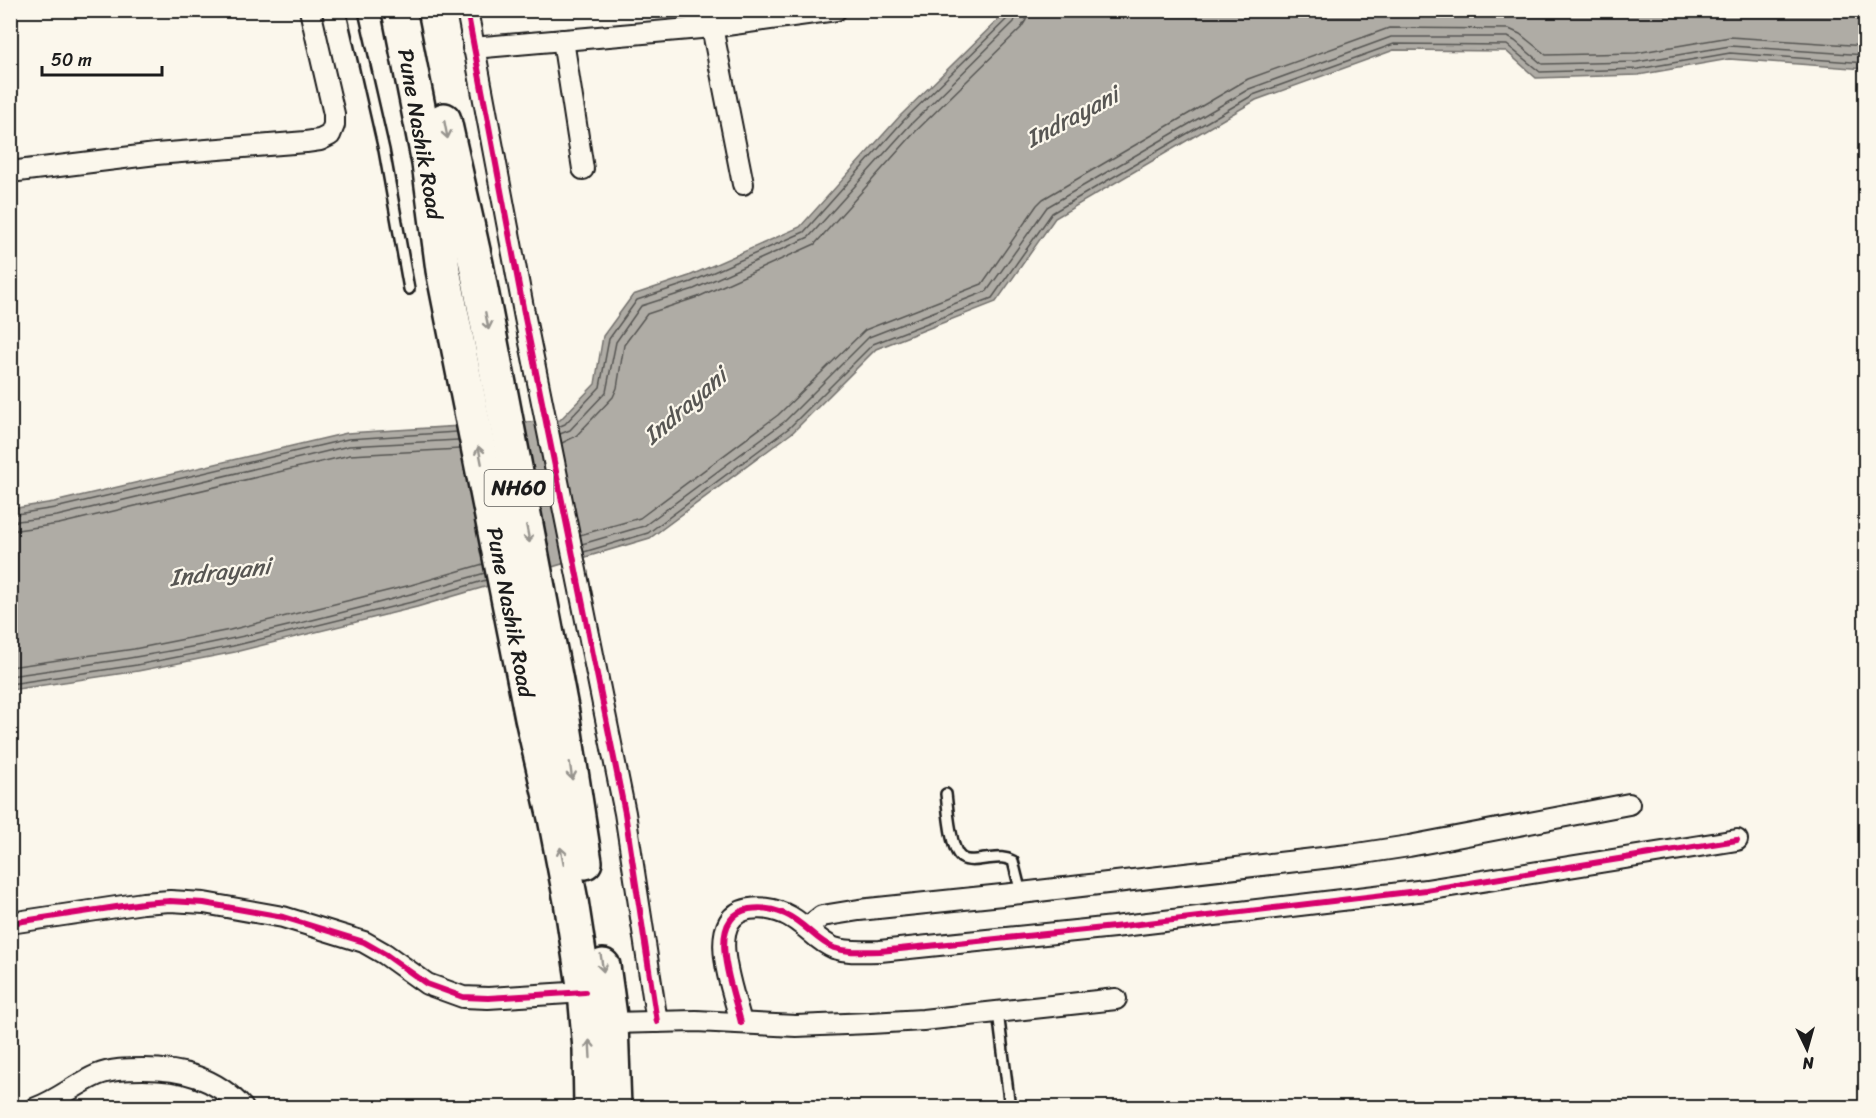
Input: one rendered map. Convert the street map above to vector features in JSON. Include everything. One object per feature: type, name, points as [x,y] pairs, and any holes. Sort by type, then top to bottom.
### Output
[{"type":"highway","name":"Pune Nashik Road","points":[[399,10],[429,164],[443,270],[547,716],[611,1023],[614,1107]]},
{"type":"highway","name":"Pune Nashik Road","points":[[422,10],[451,159],[476,264],[547,716],[569,891],[585,992],[590,1049],[591,1107]]},
{"type":"street","points":[[10,172],[156,154],[306,142],[320,140],[330,135],[334,125],[334,114],[310,10]]},
{"type":"street","points":[[467,10],[525,318],[625,813],[657,1022]]},
{"type":"street","points":[[473,48],[712,27],[824,12]]},
{"type":"street","points":[[712,27],[743,184]]},
{"type":"street","points":[[563,40],[583,169]]},
{"type":"street","points":[[811,930],[813,923],[822,916],[859,910],[1021,894],[1357,854],[1629,804]]},
{"type":"street","points":[[741,1023],[724,955],[724,933],[729,920],[740,910],[772,909],[786,914],[811,930],[824,943],[836,949],[854,952],[880,951],[1426,890],[1737,840]]},
{"type":"street","points":[[10,923],[143,903],[170,901],[204,903],[283,916],[364,942],[427,984],[463,997],[488,998],[585,992]]},
{"type":"street","points":[[611,1023],[696,1021],[796,1026],[870,1023],[1116,999]]},
{"type":"street","points":[[36,1107],[105,1072],[163,1069],[180,1071],[204,1079],[243,1107]]},
{"type":"lane","points":[[352,10],[384,150],[409,289]]},
{"type":"lane","points":[[946,794],[952,841],[957,853],[962,859],[1005,857],[1013,861],[1021,894]]},
{"type":"lane","points":[[998,1012],[1010,1107]]},
{"type":"water","name":"Indrayani","points":[[1007,11],[1865,11],[1865,69],[1729,59],[1638,75],[1536,78],[1506,51],[1394,50],[1256,100],[1055,218],[996,302],[876,349],[793,432],[650,538],[417,607],[235,652],[138,671],[11,690],[11,509],[54,502],[347,433],[560,420],[595,384],[603,336],[633,295],[689,276],[800,227],[900,116]]},
{"type":"cycle path","points":[[467,10],[525,318],[625,813],[657,1022]]},
{"type":"cycle path","points":[[741,1023],[725,958],[724,941],[727,927],[735,915],[749,909],[767,909],[792,917],[821,941],[840,950],[880,951],[1114,927],[1426,890],[1737,840]]},
{"type":"cycle path","points":[[10,923],[143,903],[170,901],[204,903],[283,917],[364,942],[427,984],[463,997],[488,998],[585,992]]}]
